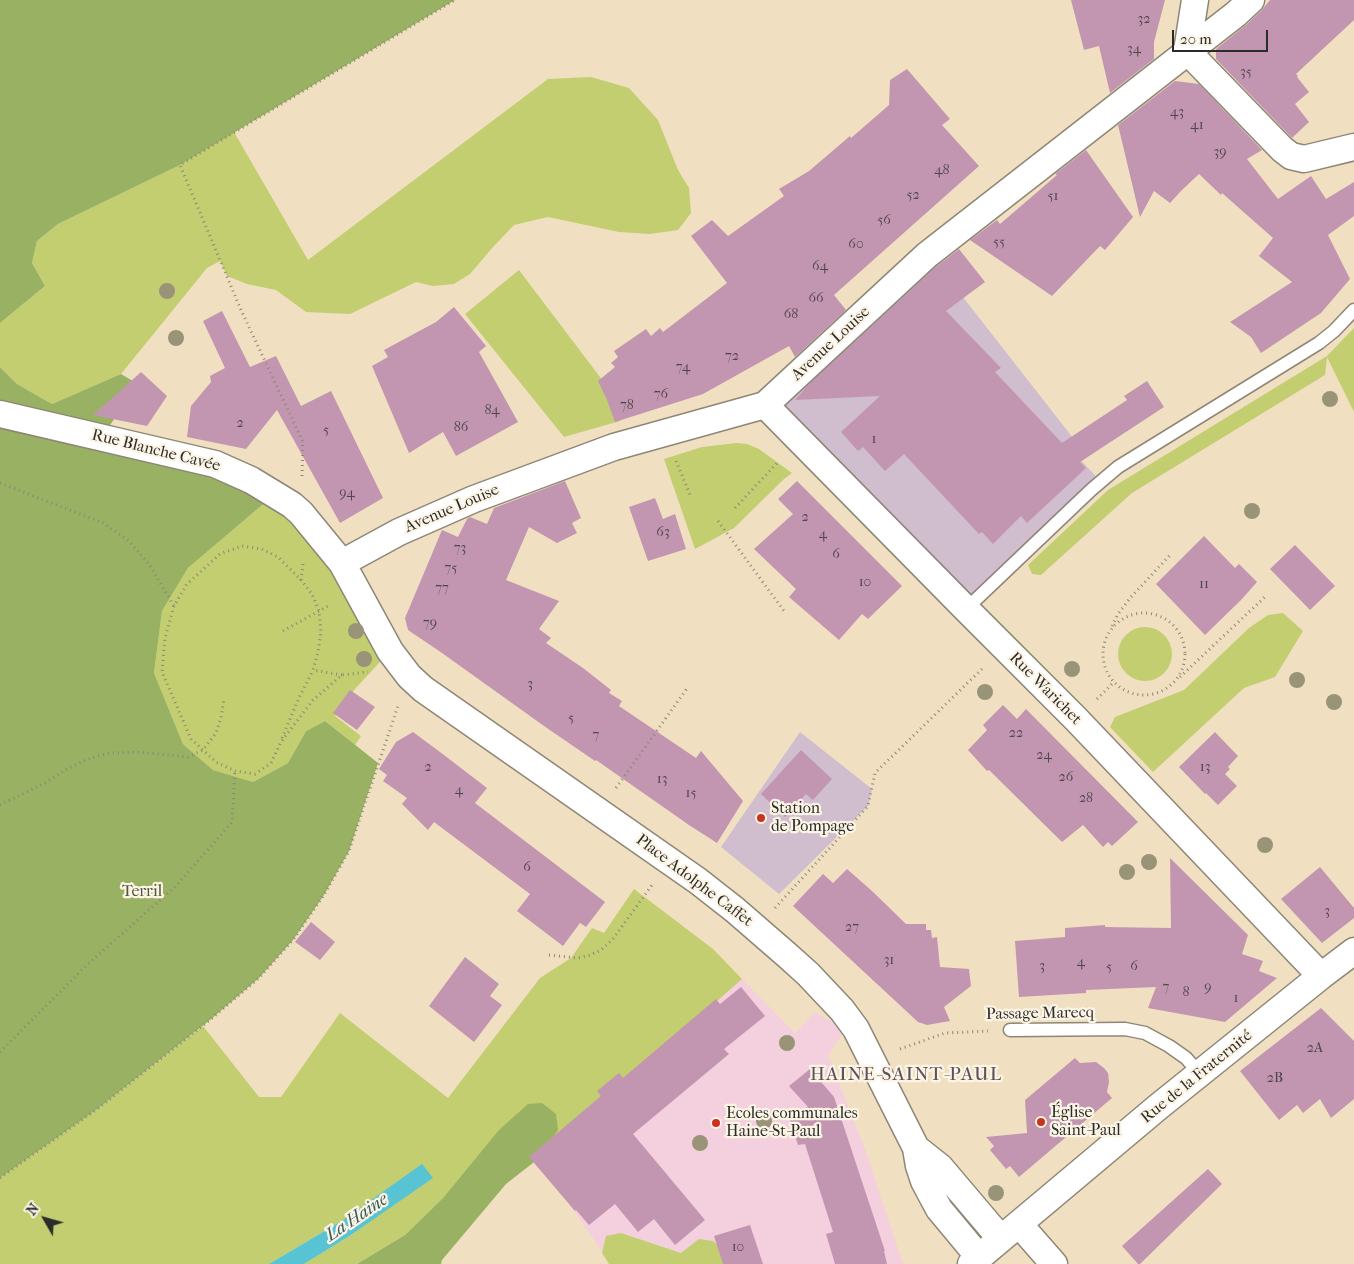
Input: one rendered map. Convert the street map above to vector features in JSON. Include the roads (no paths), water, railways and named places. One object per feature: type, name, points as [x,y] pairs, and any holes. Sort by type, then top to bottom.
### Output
[{"type":"street","points":[[1195,0],[1187,51],[1282,150],[1291,156],[1304,159],[1354,147]]},
{"type":"street","name":"Avenue Louise","points":[[342,563],[400,532],[465,502],[614,447],[765,405],[934,249],[1236,14],[1251,0]]},
{"type":"street","name":"Rue Warichet","points":[[765,405],[1076,719],[1321,976]]},
{"type":"street","name":"Rue Blanche Cavée","points":[[0,414],[215,464],[251,480],[292,505],[302,513],[342,563]]},
{"type":"street","name":"Place Adolphe Caffet","points":[[342,563],[390,651],[409,676],[423,689],[712,893],[756,928],[808,974],[842,1010],[856,1028],[916,1148],[924,1181],[939,1209],[975,1260]]},
{"type":"street","name":"Rue de la Fraternité","points":[[975,1260],[1200,1074],[1354,951]]},
{"type":"street","points":[[916,1148],[940,1167],[1010,1232],[1054,1264]]},
{"type":"lane","points":[[966,609],[1091,490],[1118,467],[1319,343],[1334,331],[1354,310]]},
{"type":"lane","name":"Passage Marecq","points":[[1010,1030],[1125,1029],[1145,1033],[1186,1058],[1200,1074]]},
{"type":"water","name":"La Haine","points":[[422,1164],[433,1178],[351,1235],[304,1264],[269,1264],[343,1220]]},
{"type":"place","name":"Station de Pompage","points":[[761,818]]},
{"type":"place","name":"Église Saint-Paul","points":[[1041,1122]]},
{"type":"place","name":"Ecoles communales Haine-St-Paul","points":[[716,1123]]},
{"type":"district","name":"HAINE-SAINT-PAUL","points":[[906,1075]]},
{"type":"park label","name":"Terril","points":[[142,892]]}]
